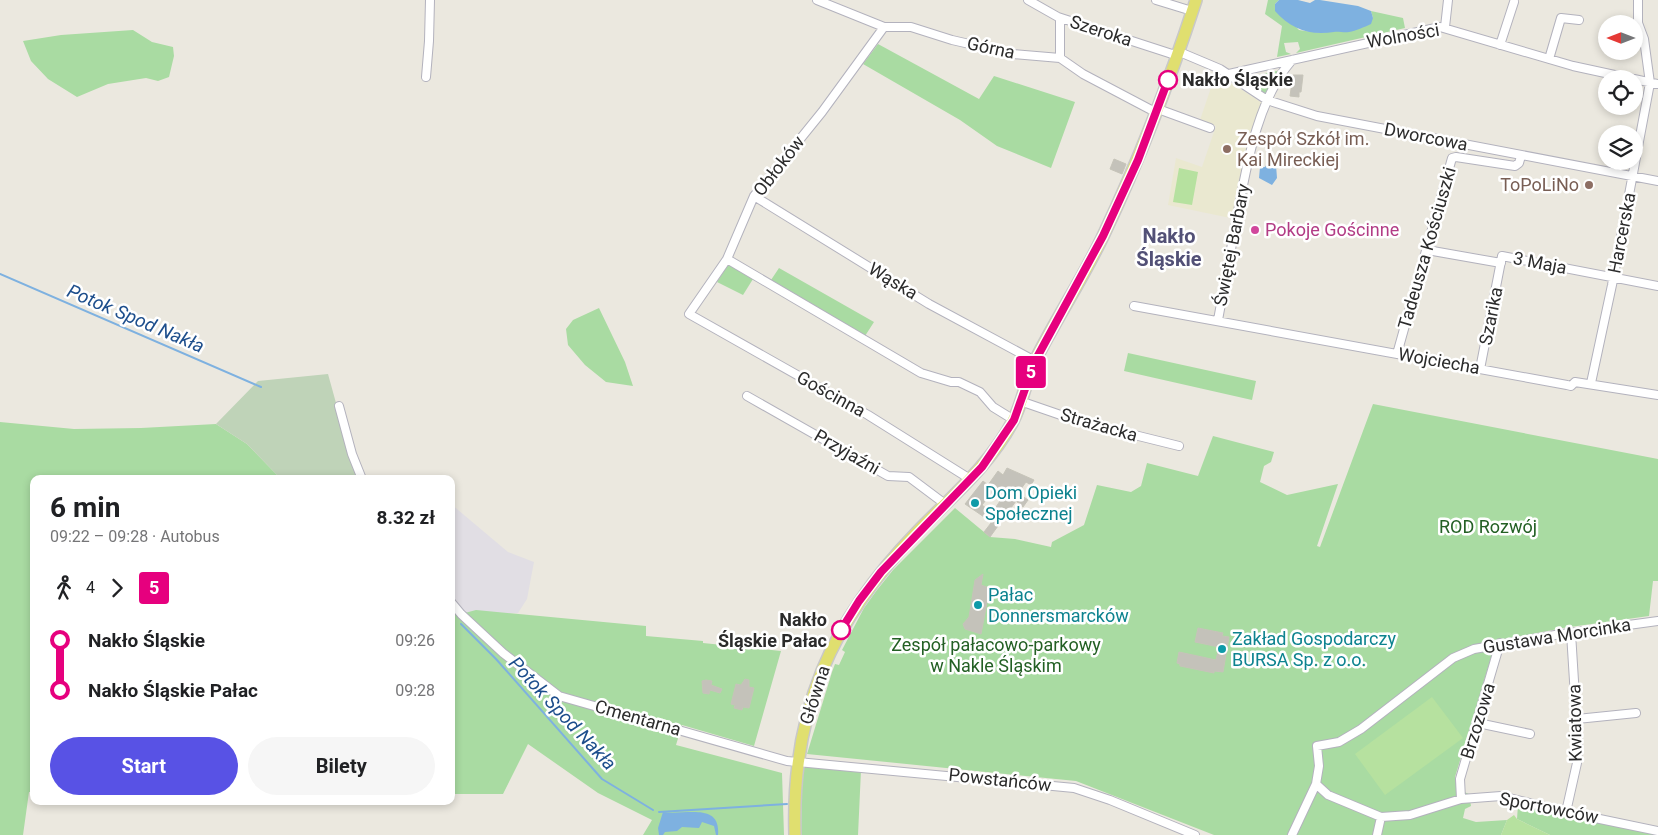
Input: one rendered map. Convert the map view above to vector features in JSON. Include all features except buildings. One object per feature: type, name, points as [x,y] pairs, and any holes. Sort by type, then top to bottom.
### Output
[{"type":"main road","name":"Główna","points":[[795,835],[797,761],[804,724],[828,656],[848,618],[881,572],[991,456],[1014,420],[1035,361],[1103,236],[1158,111],[1194,6]]},
{"type":"street","points":[[426,77],[430,0]]},
{"type":"street","name":"Górna","points":[[817,0],[884,27],[911,27],[952,40],[1013,54],[1060,58],[1083,74],[1158,111],[1210,128]]},
{"type":"street","name":"Szeroka","points":[[1028,0],[1060,18],[1177,54]]},
{"type":"street","points":[[1156,0],[1194,6]]},
{"type":"street","points":[[1445,27],[1448,0]]},
{"type":"street","name":"Harcerska","points":[[1591,383],[1632,176],[1654,83],[1644,39],[1638,23],[1638,0]]},
{"type":"street","points":[[1500,45],[1514,2]]},
{"type":"street","points":[[1060,18],[1060,58]]},
{"type":"street","points":[[1549,59],[1561,18],[1579,20]]},
{"type":"street","name":"Obłoków","points":[[689,314],[727,259],[754,196],[822,112],[884,27]]},
{"type":"street","name":"Wolności","points":[[1230,74],[1374,40],[1445,27],[1549,59],[1598,71]]},
{"type":"street","name":"Dworcowa","points":[[1177,54],[1182,53],[1230,74],[1268,100],[1316,116],[1658,181]]},
{"type":"street","name":"Świętej Barbary","points":[[1218,320],[1246,170],[1268,100],[1276,83],[1292,60]]},
{"type":"street","name":"Tadeusza Kościuszki","points":[[1397,354],[1452,158],[1456,157],[1514,166],[1520,163],[1521,156]]},
{"type":"street","name":"Wąska","points":[[754,196],[929,304],[1035,361]]},
{"type":"street","name":"3 Maja","points":[[1427,250],[1501,263],[1502,256],[1658,286]]},
{"type":"street","points":[[727,259],[921,373],[951,382],[959,382],[980,392],[993,407],[1014,420]]},
{"type":"street","name":"Szarika","points":[[1480,369],[1501,263]]},
{"type":"street","name":"Wojciecha","points":[[1134,306],[1571,386],[1574,382],[1591,383],[1658,395]]},
{"type":"street","name":"Gościnna","points":[[689,314],[868,415],[970,479]]},
{"type":"street","name":"Przyjaźni","points":[[747,396],[888,476],[909,477],[945,504]]},
{"type":"street","name":"Strażacka","points":[[1020,400],[1078,421],[1179,446]]},
{"type":"street","points":[[339,406],[352,454],[360,475]]},
{"type":"street","name":"Cmentarna","points":[[455,607],[503,653],[559,696],[787,760],[797,761]]},
{"type":"street","name":"Gustawa Morcinka","points":[[1316,784],[1319,766],[1317,746],[1339,742],[1361,729],[1453,658],[1474,649],[1500,644],[1658,621]]},
{"type":"street","name":"Kwiatowa","points":[[1566,812],[1577,762],[1577,719],[1571,633]]},
{"type":"street","name":"Brzozowa","points":[[1462,799],[1460,778],[1478,723],[1500,644]]},
{"type":"street","points":[[1577,719],[1636,713]]},
{"type":"street","points":[[1478,723],[1530,734]]},
{"type":"street","name":"Powstańców","points":[[797,761],[1074,788],[1114,802],[1194,835]]},
{"type":"street","points":[[1292,835],[1316,784],[1328,795],[1380,817],[1377,835]]},
{"type":"street","name":"Sportowców","points":[[1380,817],[1410,815],[1462,799],[1501,796],[1658,831]]},
{"type":"shaded area","name":"Zespół Szkół im. Kai Mireckiej","points":[[1216,73],[1262,103],[1249,139],[1235,219],[1168,205],[1176,158],[1202,167],[1216,126],[1200,120]]},
{"type":"shaded area","points":[[455,507],[508,552],[534,562],[527,599],[518,613],[466,614],[455,601]]},
{"type":"green space","points":[[1268,0],[1279,0],[1275,4],[1299,30],[1329,32],[1345,29],[1373,18],[1371,11],[1403,18],[1405,28],[1296,53],[1300,49],[1298,42],[1284,43],[1286,52],[1291,54],[1277,57],[1282,26],[1265,14]]},
{"type":"green space","points":[[133,30],[152,42],[173,47],[174,56],[169,77],[158,81],[146,78],[108,84],[77,97],[48,79],[31,61],[23,41],[61,35]]},
{"type":"green space","points":[[878,44],[979,99],[994,76],[1075,102],[1051,168],[997,146],[960,120],[863,64]]},
{"type":"green space","points":[[1281,70],[1273,81],[1267,95],[1244,81],[1247,78]]},
{"type":"green space","points":[[1179,168],[1198,172],[1192,205],[1173,202]]},
{"type":"green space","points":[[729,263],[753,279],[743,295],[717,282]]},
{"type":"green space","points":[[779,268],[874,322],[865,336],[771,280]]},
{"type":"green space","points":[[599,308],[625,362],[633,386],[606,382],[585,365],[568,345],[566,329],[573,320]]},
{"type":"green space","points":[[1128,353],[1256,381],[1252,400],[1124,371]]},
{"type":"green space","points":[[328,374],[356,475],[277,475],[247,444],[216,424],[258,381]]},
{"type":"green space","points":[[1373,404],[1658,459],[1658,581],[1653,581],[1649,616],[1563,628],[1496,641],[1455,777],[1457,789],[1469,794],[1471,806],[1465,809],[1463,818],[1476,822],[1507,820],[1501,835],[1214,835],[1076,781],[807,754],[835,664],[839,665],[845,652],[842,650],[864,608],[893,570],[955,508],[990,537],[1015,539],[1051,547],[1052,542],[1084,525],[1097,485],[1131,492],[1141,486],[1147,463],[1198,476],[1213,436],[1274,452],[1271,462],[1264,466],[1260,482],[1287,495],[1338,484],[1317,546],[1320,547]]},
{"type":"green space","points":[[0,422],[74,429],[216,424],[247,444],[277,475],[30,475],[30,792],[23,835],[0,835]]},
{"type":"green space","points":[[455,607],[461,614],[476,610],[646,626],[646,636],[781,651],[754,746],[682,725],[676,745],[782,773],[784,835],[643,835],[652,820],[598,793],[528,744],[503,794],[455,794]]},
{"type":"green space","points":[[1432,697],[1463,738],[1385,795],[1355,754]]},
{"type":"green space","points":[[802,764],[861,770],[858,835],[801,835]]},
{"type":"green space","points":[[1518,805],[1658,833],[1658,835],[1550,835],[1517,819]]},
{"type":"green space","points":[[1514,815],[1517,819],[1550,835],[1501,835],[1507,820]]},
{"type":"water","points":[[1279,0],[1298,0],[1310,3],[1320,0],[1358,6],[1371,11],[1373,18],[1371,24],[1352,31],[1309,32],[1294,27],[1275,11],[1275,4]]},
{"type":"water","points":[[1268,162],[1276,165],[1277,178],[1272,185],[1259,178],[1260,167],[1265,167]]},
{"type":"water","points":[[663,812],[699,812],[707,814],[717,824],[718,835],[716,835],[714,826],[702,822],[699,828],[682,827],[677,831],[665,832],[663,835],[659,835],[658,828]]},
{"type":"waterway","name":"Potok Spod Nakła","points":[[0,274],[261,387]]},
{"type":"waterway","name":"Potok Spod Nakła","points":[[461,624],[496,659],[602,779],[653,810]]},
{"type":"waterway","points":[[659,812],[787,804]]},
{"type":"bus line","name":"5","points":[[841,630],[859,601],[881,572],[896,554],[982,467],[1014,420],[1035,361],[1103,236],[1138,160],[1168,80]]},
{"type":"place","name":"Nakło Śląskie","points":[[1168,80]]},
{"type":"place","name":"Zespół Szkół im. Kai Mireckiej","points":[[1227,149]]},
{"type":"place","name":"ToPoLiNo","points":[[1589,185]]},
{"type":"place","name":"Pokoje Gościnne","points":[[1255,230]]},
{"type":"place","name":"Dom Opieki Społecznej","points":[[975,503]]},
{"type":"place","name":"Pałac Donnersmarcków","points":[[978,605]]},
{"type":"place","name":"Nakło Śląskie Pałac","points":[[841,630]]},
{"type":"place","name":"Zakład Gospodarczy BURSA Sp. z o.o.","points":[[1222,649]]},
{"type":"district","name":"Nakło Śląskie","points":[[1169,248]]},
{"type":"park label","name":"ROD Rozwój","points":[[1488,527]]},
{"type":"park label","name":"Zespół pałacowo-parkowy w Nakle Śląskim","points":[[996,655]]}]
